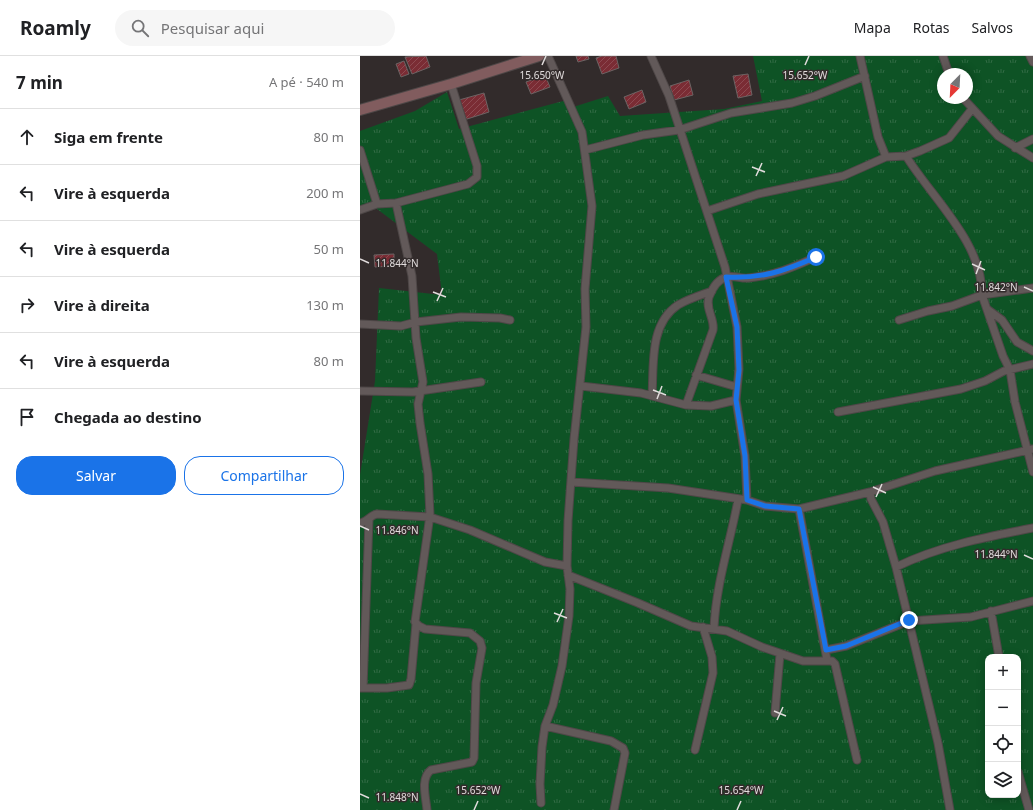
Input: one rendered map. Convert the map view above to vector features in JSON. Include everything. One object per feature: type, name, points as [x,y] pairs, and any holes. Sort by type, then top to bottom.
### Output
[{"type":"main road","points":[[360,110],[451,84],[540,56]]},
{"type":"street","points":[[541,803],[540,784],[542,747],[545,726],[553,705],[564,655],[570,589],[567,566],[571,482],[586,327],[585,290],[592,217],[582,132],[548,56]]},
{"type":"street","points":[[651,56],[669,96],[707,211],[726,277],[737,327],[739,370],[736,400],[745,456],[747,500]]},
{"type":"street","points":[[860,56],[878,137],[886,157]]},
{"type":"street","points":[[943,56],[948,68]]},
{"type":"street","points":[[1030,56],[1033,62]]},
{"type":"street","points":[[585,150],[643,135],[680,130],[731,113],[782,105],[815,96],[865,76]]},
{"type":"street","points":[[360,210],[377,204],[396,203],[468,184],[477,177],[477,166],[451,84]]},
{"type":"street","points":[[968,104],[998,136],[1033,158]]},
{"type":"street","points":[[707,211],[758,194],[843,176],[886,157],[906,156],[949,138],[972,109]]},
{"type":"street","points":[[1015,148],[1033,139]]},
{"type":"street","points":[[360,150],[377,204]]},
{"type":"street","points":[[906,156],[918,176],[959,229],[970,248],[981,279],[982,295],[1003,356],[1010,370],[1015,402],[1030,450],[1033,472]]},
{"type":"street","points":[[369,519],[361,688],[387,688],[408,685],[411,679],[416,624],[415,620],[430,517],[428,474],[418,404],[423,382],[409,258],[396,203]]},
{"type":"street","points":[[686,405],[713,326],[708,303],[712,291],[718,282],[726,277],[747,278],[771,274],[816,257]]},
{"type":"street","points":[[899,320],[928,311],[952,306],[982,295],[1033,288]]},
{"type":"street","points":[[652,396],[656,337],[662,321],[679,304],[712,291]]},
{"type":"street","points":[[988,309],[1002,320],[1017,342],[1033,351]]},
{"type":"street","points":[[360,324],[392,327],[406,326],[416,322],[461,317],[500,318],[510,320]]},
{"type":"street","points":[[838,412],[961,389],[986,381],[999,373],[1033,364]]},
{"type":"street","points":[[696,375],[737,387]]},
{"type":"street","points":[[360,391],[405,392],[480,382]]},
{"type":"street","points":[[581,386],[652,396],[686,405],[711,406],[736,400]]},
{"type":"street","points":[[571,482],[668,488],[738,500],[747,500],[765,506],[799,509],[870,492],[935,471],[1030,450]]},
{"type":"street","points":[[870,492],[871,499],[883,522],[896,567],[938,743],[950,810]]},
{"type":"street","points":[[714,628],[717,586],[729,546],[738,500]]},
{"type":"street","points":[[799,509],[827,660]]},
{"type":"street","points":[[360,523],[369,519],[370,516],[377,514],[430,517],[470,530],[545,562],[567,566]]},
{"type":"street","points":[[896,567],[910,560],[973,539],[1033,528]]},
{"type":"street","points":[[568,575],[691,626],[714,628],[737,634],[780,654],[808,662],[827,660],[835,664],[857,760]]},
{"type":"street","points":[[826,650],[852,644],[909,620],[971,617],[1033,601]]},
{"type":"street","points":[[991,611],[998,654]]},
{"type":"street","points":[[416,624],[425,628],[470,633],[480,641],[482,648],[476,690],[474,758],[472,762],[431,770],[427,774],[425,779],[427,810]]},
{"type":"street","points":[[695,750],[713,673],[712,657],[703,627]]},
{"type":"street","points":[[775,712],[780,654]]},
{"type":"street","points":[[545,726],[611,741],[623,748],[624,753],[614,810]]},
{"type":"street","points":[[1021,782],[1029,810]]},
{"type":"green space","points":[[753,56],[1033,56],[1033,810],[360,810],[360,475],[375,381],[379,288],[442,295],[437,254],[377,209],[360,210],[360,131],[415,111],[447,92],[459,129],[567,100],[570,108],[608,96],[620,116],[724,109],[762,101]]},
{"type":"building","points":[[426,56],[430,67],[412,74],[405,57]]},
{"type":"building","points":[[576,56],[588,56],[589,59],[578,62]]},
{"type":"building","points":[[602,56],[616,56],[619,68],[602,74],[596,58]]},
{"type":"building","points":[[404,61],[409,74],[401,77],[396,64]]},
{"type":"building","points":[[748,74],[752,95],[738,98],[733,76]]},
{"type":"building","points":[[545,75],[550,87],[531,94],[526,82]]},
{"type":"building","points":[[689,80],[693,95],[674,100],[670,86]]},
{"type":"building","points":[[642,90],[646,102],[629,109],[624,97]]},
{"type":"building","points":[[484,93],[489,112],[464,120],[459,100]]},
{"type":"building","points":[[394,254],[394,266],[375,267],[374,255]]},
{"type":"route","points":[[816,257],[778,273],[747,278],[726,277],[737,327],[739,370],[736,400],[737,414],[745,456],[748,491],[747,500],[765,506],[799,509],[826,650],[846,646],[879,634],[909,620]]}]
